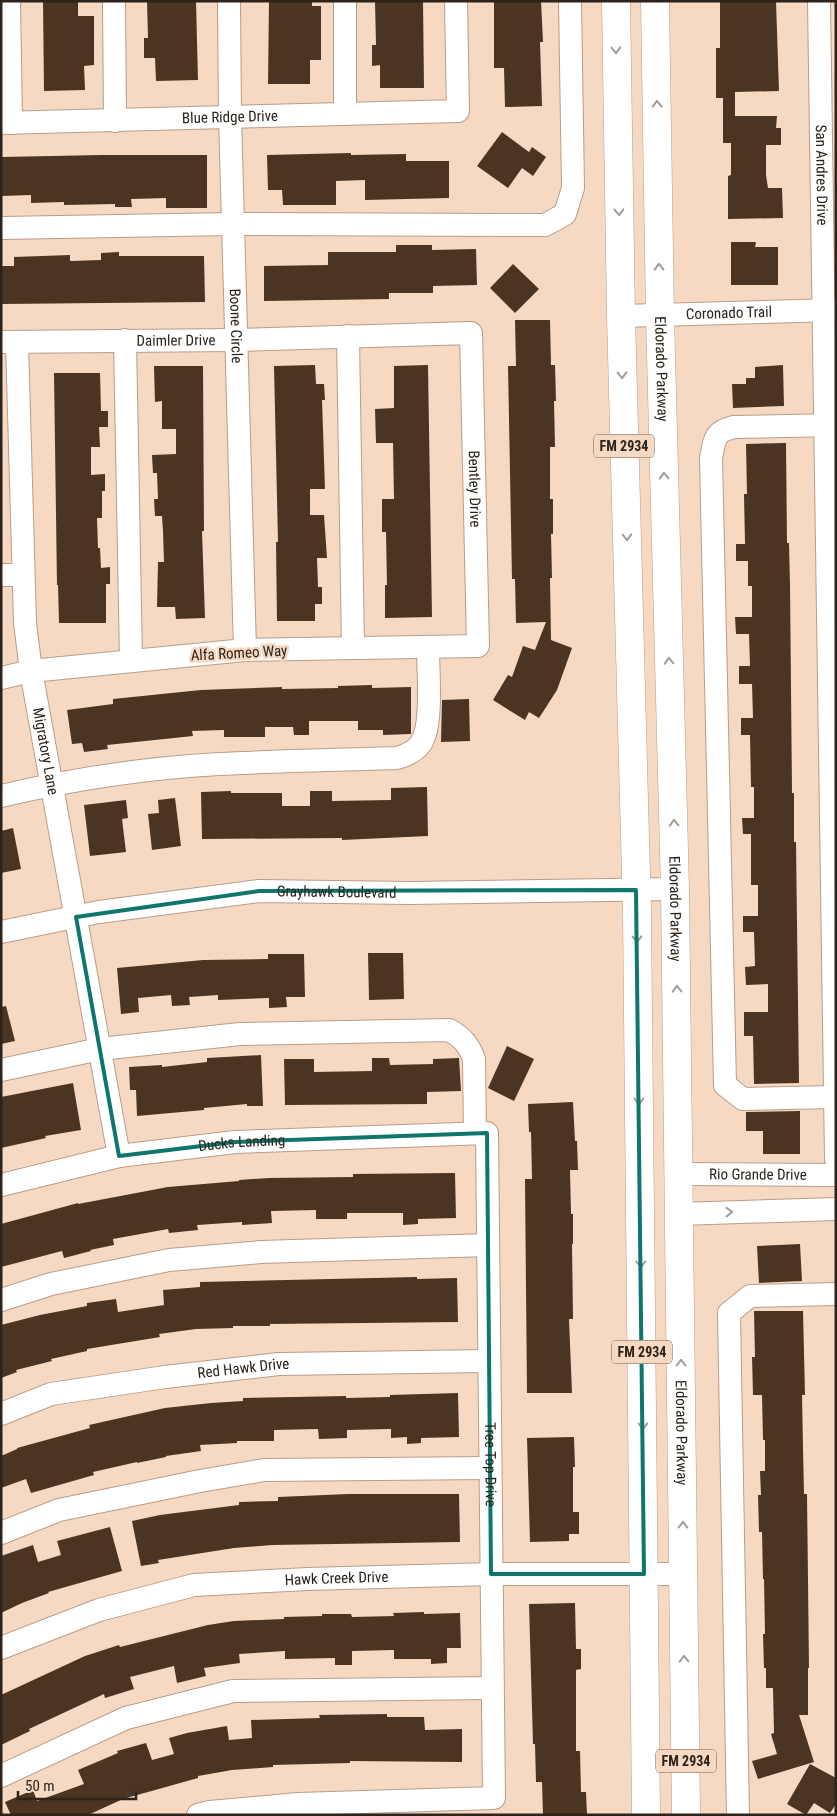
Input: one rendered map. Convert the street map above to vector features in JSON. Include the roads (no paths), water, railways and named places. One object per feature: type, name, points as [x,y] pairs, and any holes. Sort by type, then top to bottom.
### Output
[{"type":"main road","name":"FM 2934","points":[[616,1],[621,316],[636,890],[646,1815]]},
{"type":"main road","name":"Eldorado Parkway","points":[[655,1],[660,316],[675,889],[680,1174],[686,1815]]},
{"type":"street","points":[[6,123],[9,1]]},
{"type":"street","points":[[114,1],[115,120]]},
{"type":"street","name":"Boone Circle","points":[[229,1],[230,117],[245,650]]},
{"type":"street","points":[[345,1],[345,114]]},
{"type":"street","name":"Blue Ridge Drive","points":[[6,123],[458,111],[456,1]]},
{"type":"street","points":[[1,228],[233,224],[545,225],[565,214],[573,188],[570,1]]},
{"type":"street","name":"San Andres Drive","points":[[819,1],[828,71],[836,1159]]},
{"type":"street","name":"Coronado Trail","points":[[621,316],[830,310]]},
{"type":"street","name":"Daimler Drive","points":[[9,342],[236,340],[470,333]]},
{"type":"street","name":"Bentley Drive","points":[[470,333],[478,646]]},
{"type":"street","points":[[348,336],[353,648]]},
{"type":"street","points":[[125,340],[131,661]]},
{"type":"street","name":"Migratory Lane","points":[[9,342],[12,575],[25,623],[31,670],[119,1156]]},
{"type":"street","points":[[831,425],[734,426],[722,430],[716,437],[711,458],[725,1084],[743,1099],[835,1097]]},
{"type":"street","name":"Alfa Romeo Way","points":[[1,678],[31,670],[245,650],[478,646]]},
{"type":"street","points":[[1,796],[52,784],[135,772],[218,764],[397,758],[408,755],[424,738],[428,720],[428,647]]},
{"type":"street","name":"Grayhawk Boulevard","points":[[1,932],[100,912],[259,891],[410,893],[675,889]]},
{"type":"street","name":"Tree Top Drive","points":[[1,1070],[100,1049],[240,1034],[449,1030],[460,1036],[470,1048],[474,1059],[488,1245],[494,1798],[298,1804],[210,1812],[198,1815]]},
{"type":"street","name":"Ducks Landing","points":[[1,1185],[119,1156],[235,1142],[481,1133]]},
{"type":"street","name":"Rio Grande Drive","points":[[680,1174],[836,1175]]},
{"type":"street","points":[[680,1214],[836,1208]]},
{"type":"street","points":[[1,1300],[51,1284],[169,1260],[260,1252],[488,1245]]},
{"type":"street","points":[[738,1815],[729,1313],[750,1296],[836,1294]]},
{"type":"street","name":"Red Hawk Drive","points":[[1,1414],[51,1394],[279,1364],[489,1361]]},
{"type":"street","points":[[1,1533],[58,1510],[264,1470],[490,1468]]},
{"type":"street","name":"Hawk Creek Drive","points":[[1,1648],[99,1610],[194,1585],[308,1579],[491,1574],[683,1574]]},
{"type":"street","points":[[1,1776],[126,1718],[233,1691],[492,1688]]}]
